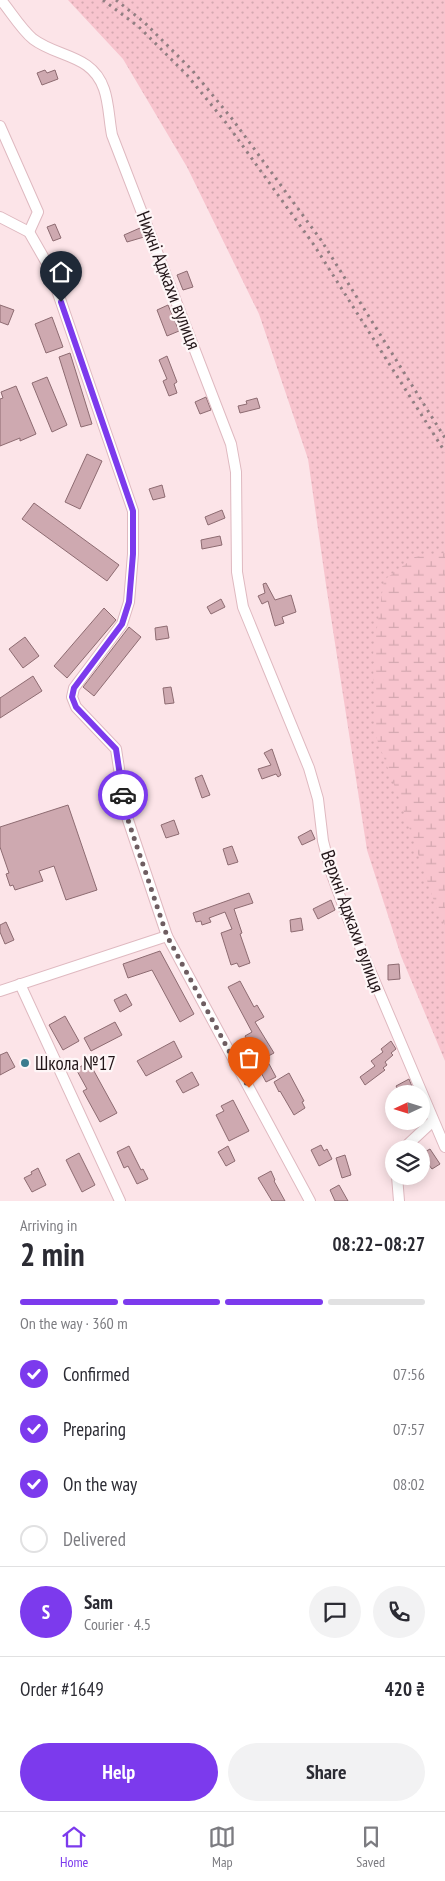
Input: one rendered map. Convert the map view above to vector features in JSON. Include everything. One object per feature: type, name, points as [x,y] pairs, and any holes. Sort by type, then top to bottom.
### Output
[{"type":"street","name":"Нижні Аджахи вулиця","points":[[1,2],[32,38],[42,45],[84,62],[96,74],[104,88],[112,135],[231,444],[236,472],[237,572],[243,607]]},
{"type":"street","points":[[0,126],[38,212],[29,232]]},
{"type":"street","points":[[0,217],[29,232],[49,267],[133,511],[133,554],[129,602],[126,614],[122,624],[74,688],[72,697],[76,707],[116,749],[126,814],[167,936],[310,1201]]},
{"type":"street","name":"Верхні Аджахи вулиця","points":[[243,607],[309,768],[318,799],[323,841],[337,890],[445,1147]]},
{"type":"street","points":[[0,991],[167,936]]},
{"type":"street","points":[[20,984],[120,1201]]},
{"type":"street","points":[[413,1140],[433,1121]]},
{"type":"street","points":[[398,1185],[399,1201]]},
{"type":"green space","points":[[68,0],[445,0],[445,1061],[401,956],[367,850],[308,459],[259,314],[187,167],[123,59]]},
{"type":"green space","points":[[445,553],[445,925],[437,910],[402,806],[375,734],[373,655],[384,580],[415,557]]},
{"type":"building","points":[[45,70],[47,73],[55,70],[58,79],[42,85],[37,73]]},
{"type":"building","points":[[55,224],[61,238],[53,241],[47,227]]},
{"type":"building","points":[[140,228],[144,237],[127,242],[124,235]]},
{"type":"building","points":[[187,271],[193,287],[183,290],[177,275]]},
{"type":"building","points":[[0,305],[14,310],[8,325],[0,322]]},
{"type":"building","points":[[168,305],[179,331],[167,336],[157,310]]},
{"type":"building","points":[[52,317],[63,347],[46,353],[35,324]]},
{"type":"building","points":[[70,353],[92,424],[81,427],[59,357]]},
{"type":"building","points":[[167,356],[177,382],[174,384],[177,393],[169,396],[163,381],[167,379],[159,360]]},
{"type":"building","points":[[47,377],[67,425],[52,432],[32,383]]},
{"type":"building","points":[[16,386],[36,434],[20,441],[20,438],[0,446],[0,399],[3,398],[1,392]]},
{"type":"building","points":[[206,397],[211,410],[200,414],[195,402]]},
{"type":"building","points":[[257,398],[260,408],[240,413],[238,406],[247,404],[246,401]]},
{"type":"building","points":[[87,454],[102,461],[80,509],[65,502]]},
{"type":"building","points":[[162,485],[165,497],[153,500],[149,489]]},
{"type":"building","points":[[34,503],[119,565],[107,581],[22,519]]},
{"type":"building","points":[[222,510],[225,518],[208,525],[205,517]]},
{"type":"building","points":[[220,536],[222,545],[202,549],[201,540]]},
{"type":"building","points":[[266,583],[275,600],[291,595],[296,612],[282,617],[284,623],[275,626],[268,601],[262,604],[258,596],[265,593],[263,584]]},
{"type":"building","points":[[221,599],[225,607],[211,614],[207,607]]},
{"type":"building","points":[[104,608],[116,620],[67,678],[54,666]]},
{"type":"building","points":[[167,626],[169,638],[156,640],[155,628]]},
{"type":"building","points":[[129,627],[141,637],[94,696],[83,687]]},
{"type":"building","points":[[25,637],[39,656],[23,668],[9,649]]},
{"type":"building","points":[[33,676],[42,691],[0,718],[0,698]]},
{"type":"building","points":[[171,687],[174,703],[165,704],[163,688]]},
{"type":"building","points":[[272,749],[281,775],[278,777],[276,774],[262,779],[258,769],[271,765],[264,753]]},
{"type":"building","points":[[202,775],[210,795],[202,798],[195,778]]},
{"type":"building","points":[[68,805],[97,890],[66,900],[54,866],[39,871],[43,881],[15,890],[13,885],[10,886],[6,874],[9,873],[0,847],[0,827]]},
{"type":"building","points":[[174,820],[179,834],[166,838],[161,825]]},
{"type":"building","points":[[311,830],[315,839],[302,845],[298,837]]},
{"type":"building","points":[[232,846],[238,862],[228,865],[223,849]]},
{"type":"building","points":[[249,893],[253,903],[234,909],[250,963],[239,967],[237,963],[231,965],[221,933],[232,929],[225,912],[209,918],[211,922],[202,925],[201,921],[196,922],[193,913]]},
{"type":"building","points":[[331,900],[335,910],[318,919],[313,909]]},
{"type":"building","points":[[301,918],[303,930],[291,932],[290,920]]},
{"type":"building","points":[[6,922],[14,940],[5,944],[0,932],[0,925]]},
{"type":"building","points":[[160,951],[194,1014],[180,1022],[152,970],[128,978],[123,964]]},
{"type":"building","points":[[399,964],[400,979],[388,980],[388,965]]},
{"type":"building","points":[[240,981],[254,1007],[257,1005],[264,1017],[255,1022],[274,1053],[259,1061],[245,1036],[252,1032],[228,987]]},
{"type":"building","points":[[126,994],[132,1005],[120,1012],[114,1000]]},
{"type":"building","points":[[65,1016],[79,1041],[63,1050],[49,1025]]},
{"type":"building","points":[[115,1022],[122,1035],[91,1051],[84,1038]]},
{"type":"building","points":[[174,1041],[182,1057],[146,1076],[137,1061]]},
{"type":"building","points":[[391,1041],[396,1049],[391,1053],[393,1055],[385,1062],[387,1065],[383,1068],[385,1070],[365,1085],[360,1077],[375,1066],[371,1061],[383,1052],[381,1049]]},
{"type":"building","points":[[7,1052],[15,1067],[0,1075],[0,1055]]},
{"type":"building","points":[[89,1062],[117,1113],[100,1122],[83,1091],[87,1089],[76,1069]]},
{"type":"building","points":[[268,1062],[276,1077],[266,1082],[258,1067]]},
{"type":"building","points":[[192,1072],[199,1085],[183,1093],[176,1081]]},
{"type":"building","points":[[289,1073],[304,1101],[302,1102],[305,1108],[294,1115],[274,1082]]},
{"type":"building","points":[[409,1079],[411,1085],[398,1085]]},
{"type":"building","points":[[233,1100],[249,1131],[229,1141],[216,1115],[224,1111],[221,1106]]},
{"type":"building","points":[[321,1145],[324,1151],[327,1149],[332,1159],[319,1166],[311,1150]]},
{"type":"building","points":[[129,1146],[141,1170],[143,1169],[148,1179],[137,1184],[128,1166],[124,1168],[117,1152]]},
{"type":"building","points":[[228,1146],[235,1161],[226,1166],[218,1152]]},
{"type":"building","points":[[430,1149],[440,1164],[432,1169],[430,1166]]},
{"type":"building","points":[[79,1153],[95,1185],[82,1192],[66,1160]]},
{"type":"building","points":[[345,1155],[351,1175],[342,1178],[336,1158]]},
{"type":"building","points":[[38,1168],[46,1185],[32,1192],[24,1178]]},
{"type":"building","points":[[271,1171],[274,1181],[285,1201],[272,1201],[258,1178]]},
{"type":"building","points":[[339,1185],[348,1201],[335,1201],[330,1190]]},
{"type":"railway","points":[[103,0],[139,27],[187,75],[227,124],[314,245],[445,452]]},
{"type":"railway","points":[[116,0],[144,22],[192,70],[233,120],[321,240],[445,438]]},
{"type":"way so far","points":[[123,795],[126,814],[167,936],[249,1088]]},
{"type":"place","name":"Школа №17","points":[[25,1063]]},
{"type":"route","points":[[61,302],[133,511],[133,554],[129,602],[126,614],[122,624],[74,688],[72,697],[76,707],[116,749],[123,795]]}]
